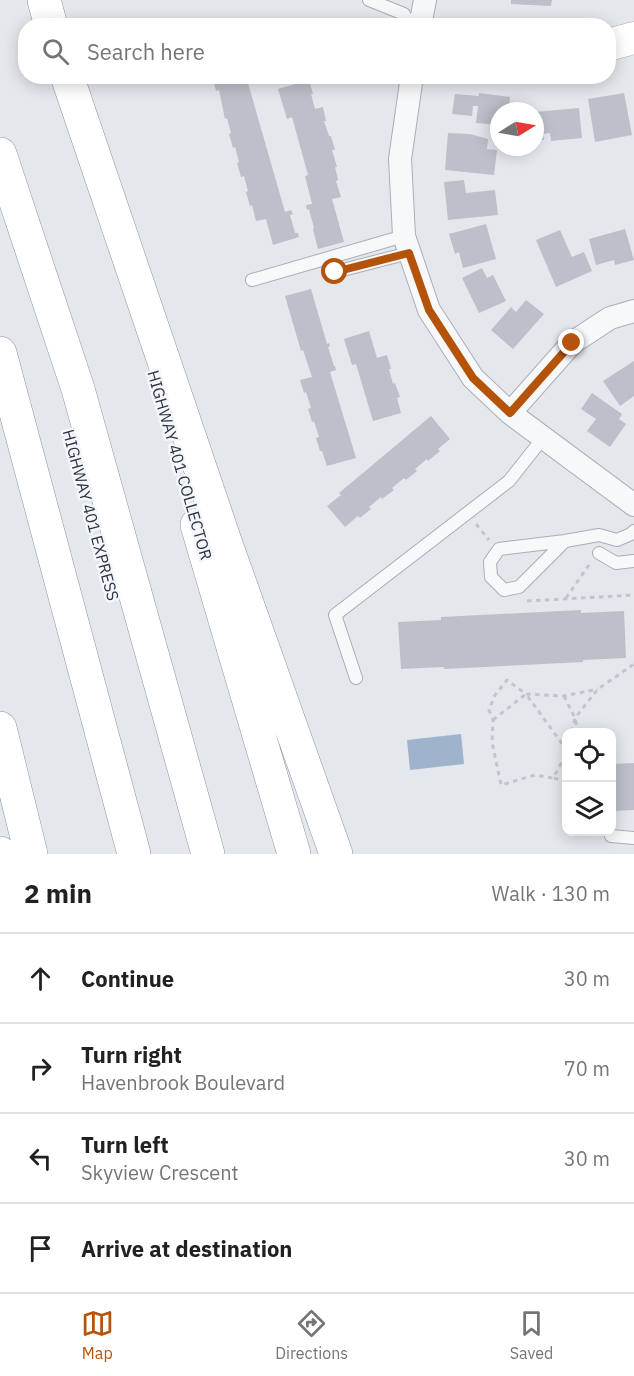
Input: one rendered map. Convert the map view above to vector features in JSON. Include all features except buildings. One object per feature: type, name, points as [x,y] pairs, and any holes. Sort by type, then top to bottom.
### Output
[{"type":"highway","points":[[44,0],[49,18]]},
{"type":"highway","name":"HIGHWAY 401 COLLECTOR","points":[[69,84],[294,854]]},
{"type":"highway","points":[[70,84],[226,544],[336,854]]},
{"type":"highway","points":[[0,154],[78,389],[208,854]]},
{"type":"highway","name":"HIGHWAY 401 EXPRESS","points":[[0,174],[130,659],[185,854]]},
{"type":"highway","points":[[0,353],[134,854]]},
{"type":"highway","points":[[0,432],[115,854]]},
{"type":"highway","points":[[0,728],[31,854]]},
{"type":"street","points":[[422,18],[425,0]]},
{"type":"street","points":[[616,43],[634,38]]},
{"type":"street","points":[[411,84],[400,159],[406,245],[429,310],[473,378],[510,413],[634,505]]},
{"type":"street","points":[[510,413],[572,343],[610,318],[634,311]]},
{"type":"lane","points":[[369,0],[404,14],[406,18]]},
{"type":"lane","points":[[335,272],[406,245]]},
{"type":"lane","points":[[252,280],[406,245]]},
{"type":"lane","points":[[356,678],[335,615],[509,481],[543,438]]},
{"type":"lane","points":[[566,541],[519,587],[504,590],[491,577],[490,562],[499,549],[599,535],[617,540],[634,531]]},
{"type":"lane","points":[[599,552],[616,563],[634,561]]},
{"type":"lane","points":[[611,836],[634,838]]},
{"type":"path","points":[[479,528],[485,534]]},
{"type":"path","points":[[565,599],[589,565]]},
{"type":"path","points":[[504,590],[508,602],[634,595]]},
{"type":"path","points":[[573,728],[575,718],[598,689],[634,664]]},
{"type":"path","points":[[562,742],[526,694],[507,680],[495,695],[489,710],[493,720],[492,742],[501,785],[535,775],[562,781]]},
{"type":"path","points":[[493,720],[526,694],[564,696],[598,689]]},
{"type":"path","points":[[564,696],[575,718],[577,728]]},
{"type":"path","points":[[553,778],[562,763]]},
{"type":"water","points":[[461,734],[464,764],[410,770],[407,740]]},
{"type":"route","points":[[335,272],[409,253],[429,310],[473,378],[510,413],[572,343]]}]
